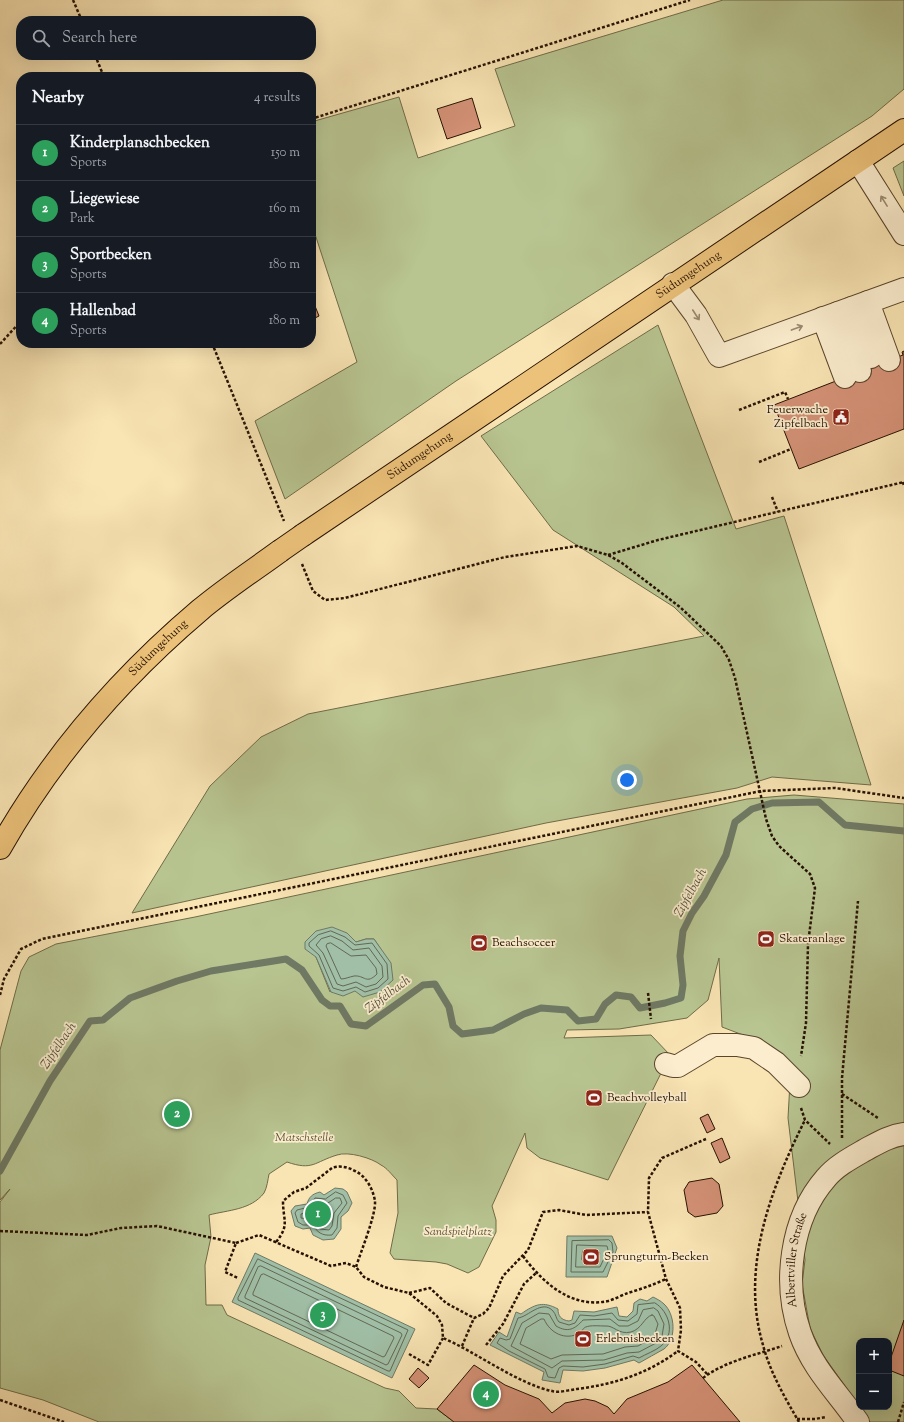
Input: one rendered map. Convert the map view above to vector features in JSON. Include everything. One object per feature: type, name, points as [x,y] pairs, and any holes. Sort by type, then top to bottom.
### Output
[{"type":"main road","name":"Südumgehung","points":[[0,848],[22,810],[71,743],[139,667],[200,610],[303,535],[673,284],[858,161],[903,129]]},
{"type":"lane","points":[[858,161],[904,234]]},
{"type":"lane","points":[[673,284],[696,315],[719,356],[904,289]]},
{"type":"lane","points":[[845,310],[867,369],[845,310]]},
{"type":"lane","points":[[666,1064],[678,1066],[713,1045],[737,1045],[754,1048],[776,1063],[799,1086]]},
{"type":"lane","name":"Albertviller Straße","points":[[858,1422],[810,1356],[800,1334],[792,1301],[791,1271],[794,1250],[802,1218],[813,1195],[826,1178],[846,1162],[891,1136],[903,1134]]},
{"type":"path","points":[[73,0],[80,16]]},
{"type":"path","points":[[316,117],[690,0]]},
{"type":"path","points":[[97,60],[102,72]]},
{"type":"path","points":[[0,344],[16,326]]},
{"type":"path","points":[[214,348],[279,509]]},
{"type":"path","points":[[739,410],[785,392],[788,399]]},
{"type":"path","points":[[759,462],[791,449]]},
{"type":"path","points":[[608,555],[658,540],[903,482],[904,486]]},
{"type":"path","points":[[772,497],[778,512]]},
{"type":"path","points":[[302,565],[313,591],[325,600],[345,598],[519,555],[577,546],[608,555],[622,563],[680,607],[721,646],[729,660],[735,678],[766,819],[772,836],[779,846],[810,874],[815,888],[808,944],[806,1023],[798,1078],[801,1110],[805,1120],[846,1162]]},
{"type":"path","points":[[0,995],[4,979],[21,949],[42,939],[761,791],[835,788],[904,798]]},
{"type":"path","points":[[846,1162],[842,1136],[842,1094],[846,1017],[858,901]]},
{"type":"path","points":[[648,993],[651,1019]]},
{"type":"path","points":[[842,1094],[903,1134]]},
{"type":"path","points":[[443,1338],[462,1346],[525,1381],[553,1392],[602,1386],[631,1378],[659,1364],[678,1351],[681,1330],[680,1308],[666,1279],[648,1212],[649,1178],[662,1158],[706,1139]]},
{"type":"path","points":[[276,1242],[286,1225],[283,1214],[283,1201],[294,1192],[306,1188],[336,1166],[350,1168],[361,1174],[370,1186],[375,1201],[372,1216],[356,1267]]},
{"type":"path","points":[[462,1346],[474,1318],[483,1314],[489,1308],[503,1276],[528,1250],[543,1212],[559,1210],[586,1215],[648,1212]]},
{"type":"path","points":[[0,1231],[87,1234],[121,1228],[157,1226],[236,1242],[259,1234],[331,1266],[346,1263],[356,1267],[364,1277],[384,1287],[409,1294],[437,1316],[442,1325],[443,1338],[428,1365],[409,1354]]},
{"type":"path","points":[[236,1242],[226,1272],[238,1278]]},
{"type":"path","points":[[523,1256],[536,1273],[560,1292],[571,1298],[584,1302],[608,1301],[666,1279]]},
{"type":"path","points":[[486,1344],[503,1324],[524,1284],[536,1273]]},
{"type":"path","points":[[409,1294],[430,1288],[446,1303],[474,1318]]},
{"type":"path","points":[[678,1351],[696,1362],[708,1375]]},
{"type":"path","points":[[703,1378],[736,1361],[765,1352]]},
{"type":"path","points":[[0,1400],[64,1422]]},
{"type":"path","points":[[898,1422],[904,1402]]},
{"type":"green space","points":[[723,0],[904,0],[904,89],[872,116],[456,381],[285,499],[255,421],[357,362],[316,237],[316,121],[399,97],[418,158],[515,126],[495,69]]},
{"type":"green space","points":[[904,161],[904,196],[893,168]]},
{"type":"green space","points":[[658,325],[736,529],[784,516],[871,785],[772,777],[737,788],[546,823],[132,913],[210,786],[261,737],[308,714],[704,636],[674,607],[553,530],[481,436]]},
{"type":"green space","points":[[794,795],[904,804],[904,1422],[870,1422],[862,1410],[892,1410],[892,1338],[856,1338],[856,1402],[823,1355],[810,1328],[802,1284],[805,1260],[788,1118],[791,1064],[764,1043],[722,1027],[719,958],[708,1000],[687,1018],[619,1029],[567,1030],[564,1038],[651,1035],[670,1055],[608,1180],[540,1158],[527,1148],[525,1133],[492,1206],[496,1220],[496,1232],[479,1267],[468,1273],[447,1264],[394,1259],[390,1253],[398,1213],[397,1180],[377,1162],[360,1156],[342,1154],[308,1166],[296,1165],[287,1162],[269,1174],[267,1186],[259,1199],[246,1206],[209,1215],[211,1237],[205,1265],[206,1305],[222,1305],[227,1315],[385,1388],[399,1391],[416,1408],[437,1409],[454,1422],[99,1422],[43,1400],[0,1388],[0,1202],[10,1189],[0,1200],[0,1050],[21,971],[29,957],[56,944],[195,917],[747,799]],"holes":[[[347,933],[356,942],[366,939],[374,939],[380,948],[330,992],[316,957]]]},
{"type":"water","points":[[332,927],[347,933],[356,942],[366,939],[374,939],[391,963],[393,980],[380,992],[363,997],[355,991],[343,996],[331,992],[316,957],[305,949],[305,942],[316,931]]},
{"type":"water","points":[[335,1188],[343,1189],[347,1192],[352,1203],[348,1211],[341,1217],[341,1229],[334,1239],[323,1240],[313,1235],[310,1228],[303,1229],[295,1226],[291,1211],[295,1206],[307,1204],[313,1195],[320,1192],[324,1195]]},
{"type":"water","name":"Sprungturm-Becken","points":[[567,1236],[612,1236],[617,1248],[607,1277],[566,1277]]},
{"type":"water","points":[[255,1253],[415,1329],[392,1378],[232,1302]]},
{"type":"water","name":"Erlebnisbecken","points":[[653,1297],[662,1302],[668,1308],[672,1320],[673,1333],[668,1345],[664,1349],[639,1363],[634,1360],[605,1368],[583,1371],[563,1370],[560,1383],[542,1380],[544,1372],[490,1345],[499,1332],[507,1337],[516,1312],[521,1314],[535,1306],[543,1304],[558,1309],[559,1316],[562,1319],[569,1321],[572,1320],[574,1311],[594,1312],[617,1307],[619,1316],[627,1317],[633,1311],[634,1303],[640,1299],[647,1301]]},
{"type":"building","points":[[472,98],[481,128],[447,139],[437,109]]},
{"type":"building","points":[[316,308],[319,316],[316,318]]},
{"type":"building","name":"Feuerwache Zipfelbach","points":[[904,351],[904,429],[799,469],[774,405],[903,355],[902,352]]},
{"type":"building","points":[[708,1114],[715,1129],[707,1133],[700,1118]]},
{"type":"building","points":[[722,1138],[730,1158],[720,1163],[711,1143]]},
{"type":"building","points":[[712,1178],[719,1184],[723,1206],[717,1213],[695,1217],[688,1212],[684,1190],[689,1182]]},
{"type":"building","points":[[904,1320],[904,1376],[892,1371],[892,1354]]},
{"type":"building","points":[[474,1365],[505,1385],[539,1399],[552,1413],[565,1403],[585,1399],[595,1401],[608,1407],[614,1414],[627,1399],[668,1382],[692,1365],[740,1422],[454,1422],[437,1409]]},
{"type":"building","points":[[418,1368],[429,1378],[419,1388],[409,1379]]},
{"type":"waterway","name":"Zipfelbach","points":[[0,1171],[50,1081],[90,1021],[103,1020],[130,998],[177,981],[211,971],[286,959],[302,970],[322,1000],[330,1006],[340,1006],[351,1024],[366,1026],[423,985],[435,984],[449,1007],[453,1026],[462,1034],[493,1030],[524,1014],[541,1008],[567,1010],[578,1021],[596,1019],[605,1004],[616,995],[631,997],[640,1008],[681,998],[683,985],[680,956],[683,931],[726,855],[735,822],[752,809],[772,803],[819,802],[845,825],[904,831]]},
{"type":"place","name":"Feuerwache Zipfelbach","points":[[841,417]]},
{"type":"place","name":"Skateranlage","points":[[766,939]]},
{"type":"place","name":"Beachsoccer","points":[[479,943]]},
{"type":"place","name":"Beachvolleyball","points":[[594,1098]]},
{"type":"place","name":"Liegewiese","points":[[177,1114]]},
{"type":"place","name":"Kinderplanschbecken","points":[[318,1214]]},
{"type":"place","name":"Sprungturm-Becken","points":[[591,1257]]},
{"type":"place","name":"Sportbecken","points":[[323,1315]]},
{"type":"place","name":"Erlebnisbecken","points":[[583,1339]]},
{"type":"place","name":"Hallenbad","points":[[486,1394]]},
{"type":"park label","name":"Matschstelle","points":[[304,1138]]},
{"type":"park label","name":"Sandspielplatz","points":[[458,1232]]}]
